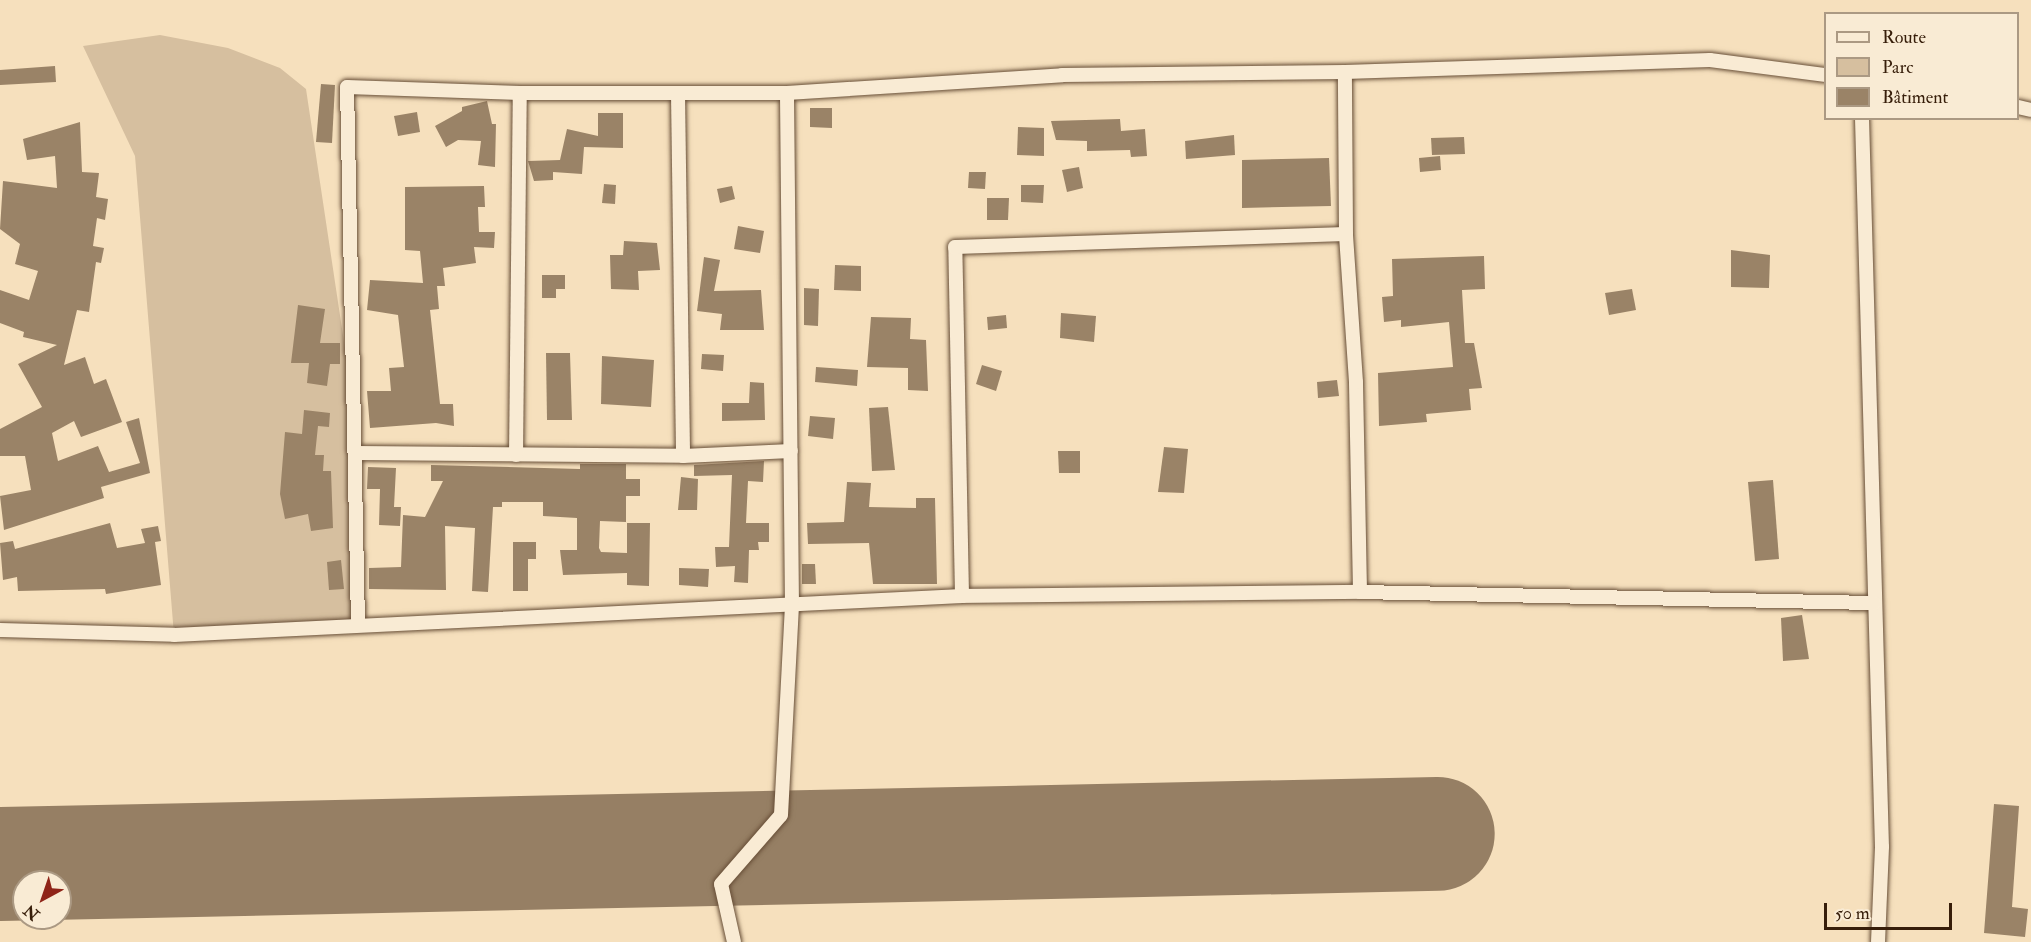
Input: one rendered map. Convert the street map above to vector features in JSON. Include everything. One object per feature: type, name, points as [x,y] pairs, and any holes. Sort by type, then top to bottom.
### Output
[{"type":"street","points":[[358,624],[347,87],[520,93],[787,93],[1062,75],[1345,72],[1710,60],[1824,75]]},
{"type":"street","points":[[1345,72],[1346,234],[1356,382],[1360,592]]},
{"type":"street","points":[[516,455],[520,93]]},
{"type":"street","points":[[734,942],[721,884],[781,815],[792,607],[787,93]]},
{"type":"street","points":[[678,94],[682,456]]},
{"type":"street","points":[[1862,120],[1882,847],[1878,942]]},
{"type":"street","points":[[962,596],[955,247],[1346,234]]},
{"type":"street","points":[[356,453],[682,456],[791,451]]},
{"type":"street","points":[[0,630],[174,635],[358,624],[792,607],[962,596],[1360,592],[1874,603]]},
{"type":"green space","points":[[160,35],[228,48],[280,68],[306,89],[347,362],[352,620],[174,635],[135,156],[83,46]]},
{"type":"building","points":[[55,66],[56,82],[0,85],[0,70]]},
{"type":"building","points":[[321,84],[335,85],[332,143],[316,142]]},
{"type":"building","points":[[487,101],[492,124],[496,124],[495,167],[478,165],[481,141],[458,140],[446,147],[435,126],[462,111],[462,107]]},
{"type":"building","points":[[810,108],[832,108],[832,128],[810,127]]},
{"type":"building","points":[[417,112],[420,132],[398,136],[394,116]]},
{"type":"building","points":[[598,113],[623,113],[623,148],[584,147],[582,174],[553,172],[553,180],[534,181],[528,161],[560,160],[567,129],[598,136]]},
{"type":"building","points":[[1120,119],[1121,131],[1145,129],[1147,156],[1131,157],[1130,150],[1087,151],[1087,141],[1056,140],[1051,121]]},
{"type":"building","points":[[80,122],[82,172],[99,173],[96,197],[108,199],[105,220],[97,218],[93,246],[104,248],[101,263],[96,262],[89,312],[77,310],[64,365],[85,357],[94,384],[106,379],[122,422],[81,437],[74,421],[52,433],[58,461],[98,446],[109,472],[140,463],[126,422],[139,418],[150,473],[101,487],[104,498],[4,530],[0,496],[31,490],[25,456],[0,456],[0,429],[42,407],[18,364],[57,345],[23,337],[24,332],[0,323],[0,290],[29,300],[38,271],[15,264],[20,244],[0,229],[3,181],[57,188],[55,156],[27,160],[23,139]]},
{"type":"building","points":[[1018,127],[1044,128],[1044,156],[1017,155]]},
{"type":"building","points":[[1234,135],[1235,155],[1186,159],[1185,141]]},
{"type":"building","points":[[1464,137],[1465,154],[1432,155],[1431,138]]},
{"type":"building","points":[[1440,156],[1441,170],[1420,172],[1419,158]]},
{"type":"building","points":[[1329,158],[1331,206],[1242,208],[1242,160]]},
{"type":"building","points":[[1079,167],[1083,188],[1067,192],[1062,170]]},
{"type":"building","points":[[969,172],[986,172],[985,189],[968,188]]},
{"type":"building","points":[[604,184],[616,185],[615,204],[602,203]]},
{"type":"building","points":[[1021,185],[1044,185],[1043,203],[1021,202]]},
{"type":"building","points":[[484,186],[485,207],[478,207],[479,232],[495,232],[494,248],[474,247],[476,263],[443,268],[445,286],[437,286],[439,309],[430,310],[440,404],[453,404],[454,426],[436,423],[370,428],[367,391],[391,391],[389,368],[404,367],[398,315],[367,310],[370,280],[423,283],[420,251],[405,250],[405,187]]},
{"type":"building","points":[[732,186],[735,199],[720,203],[717,189]]},
{"type":"building","points":[[987,198],[1009,198],[1008,220],[987,220]]},
{"type":"building","points":[[738,226],[764,231],[760,253],[734,249]]},
{"type":"building","points":[[624,241],[657,243],[660,270],[638,271],[639,290],[611,289],[610,255],[623,255]]},
{"type":"building","points":[[1731,250],[1770,255],[1769,288],[1731,287]]},
{"type":"building","points":[[1484,256],[1485,289],[1462,290],[1465,343],[1474,343],[1482,388],[1469,389],[1471,410],[1426,414],[1427,422],[1379,426],[1378,373],[1453,367],[1449,322],[1401,327],[1401,320],[1384,322],[1382,297],[1393,296],[1392,259]]},
{"type":"building","points":[[704,257],[720,260],[714,291],[761,290],[764,330],[720,330],[722,314],[697,311]]},
{"type":"building","points":[[835,265],[861,266],[861,291],[834,290]]},
{"type":"building","points":[[542,275],[565,275],[565,289],[556,289],[556,298],[542,298]]},
{"type":"building","points":[[804,288],[819,289],[818,326],[804,325]]},
{"type":"building","points":[[1632,289],[1636,310],[1609,315],[1605,293]]},
{"type":"building","points":[[298,305],[325,309],[320,343],[340,343],[340,364],[330,364],[327,386],[307,383],[309,363],[291,363]]},
{"type":"building","points":[[1061,313],[1096,316],[1094,342],[1060,338]]},
{"type":"building","points":[[1006,315],[1007,328],[988,330],[987,317]]},
{"type":"building","points":[[871,317],[911,318],[910,339],[926,340],[928,391],[908,390],[908,368],[867,367]]},
{"type":"building","points":[[546,353],[570,353],[572,420],[547,420]]},
{"type":"building","points":[[702,354],[724,355],[723,371],[701,369]]},
{"type":"building","points":[[602,356],[654,360],[651,407],[601,404]]},
{"type":"building","points":[[982,365],[1002,371],[996,391],[976,384]]},
{"type":"building","points":[[816,367],[858,370],[857,386],[815,382]]},
{"type":"building","points":[[1337,380],[1339,396],[1318,398],[1317,382]]},
{"type":"building","points":[[750,382],[764,383],[765,420],[722,421],[722,403],[749,403]]},
{"type":"building","points":[[888,407],[895,470],[872,471],[869,408]]},
{"type":"building","points":[[304,410],[330,413],[329,427],[318,426],[315,455],[324,455],[323,471],[331,471],[333,528],[311,531],[308,514],[285,519],[280,494],[285,432],[302,434]]},
{"type":"building","points":[[810,416],[835,418],[833,439],[808,436]]},
{"type":"building","points":[[1164,447],[1188,449],[1184,493],[1158,492]]},
{"type":"building","points":[[1058,451],[1080,451],[1080,473],[1059,473]]},
{"type":"building","points":[[764,461],[763,482],[748,481],[746,523],[769,523],[769,542],[758,542],[759,550],[749,550],[748,583],[734,582],[735,566],[716,567],[715,547],[729,547],[732,475],[694,476],[694,465]]},
{"type":"building","points":[[580,464],[626,464],[626,479],[640,479],[640,496],[626,496],[626,522],[600,521],[599,548],[601,552],[627,553],[627,523],[650,523],[649,586],[627,585],[627,573],[563,575],[560,550],[577,550],[577,518],[543,516],[543,502],[502,502],[502,507],[493,507],[488,592],[472,591],[475,528],[445,526],[446,590],[369,589],[369,568],[401,567],[403,515],[425,517],[443,481],[431,481],[431,465],[580,469]]},
{"type":"building","points":[[368,467],[396,468],[394,507],[401,507],[400,526],[379,525],[380,489],[367,489]]},
{"type":"building","points":[[681,477],[698,479],[697,510],[678,510]]},
{"type":"building","points":[[1773,480],[1779,559],[1755,561],[1748,482]]},
{"type":"building","points":[[847,482],[871,483],[869,507],[916,508],[916,498],[935,498],[937,584],[873,584],[869,543],[808,544],[807,523],[844,522]]},
{"type":"building","points":[[110,523],[117,548],[145,543],[141,529],[158,526],[161,541],[155,542],[161,585],[106,594],[105,589],[18,591],[17,577],[3,580],[0,543],[13,541],[15,549]]},
{"type":"building","points":[[513,542],[536,542],[536,559],[528,559],[528,591],[513,591]]},
{"type":"building","points":[[341,560],[344,589],[329,590],[327,562]]},
{"type":"building","points":[[802,564],[815,564],[816,584],[802,584]]},
{"type":"building","points":[[679,568],[709,569],[708,587],[679,585]]},
{"type":"building","points":[[1802,615],[1809,659],[1783,661],[1781,618]]},
{"type":"building","points":[[1994,804],[2019,806],[2012,907],[2028,909],[2025,937],[1984,933]]},
{"type":"runway","points":[[0,864],[1438,834]]}]
